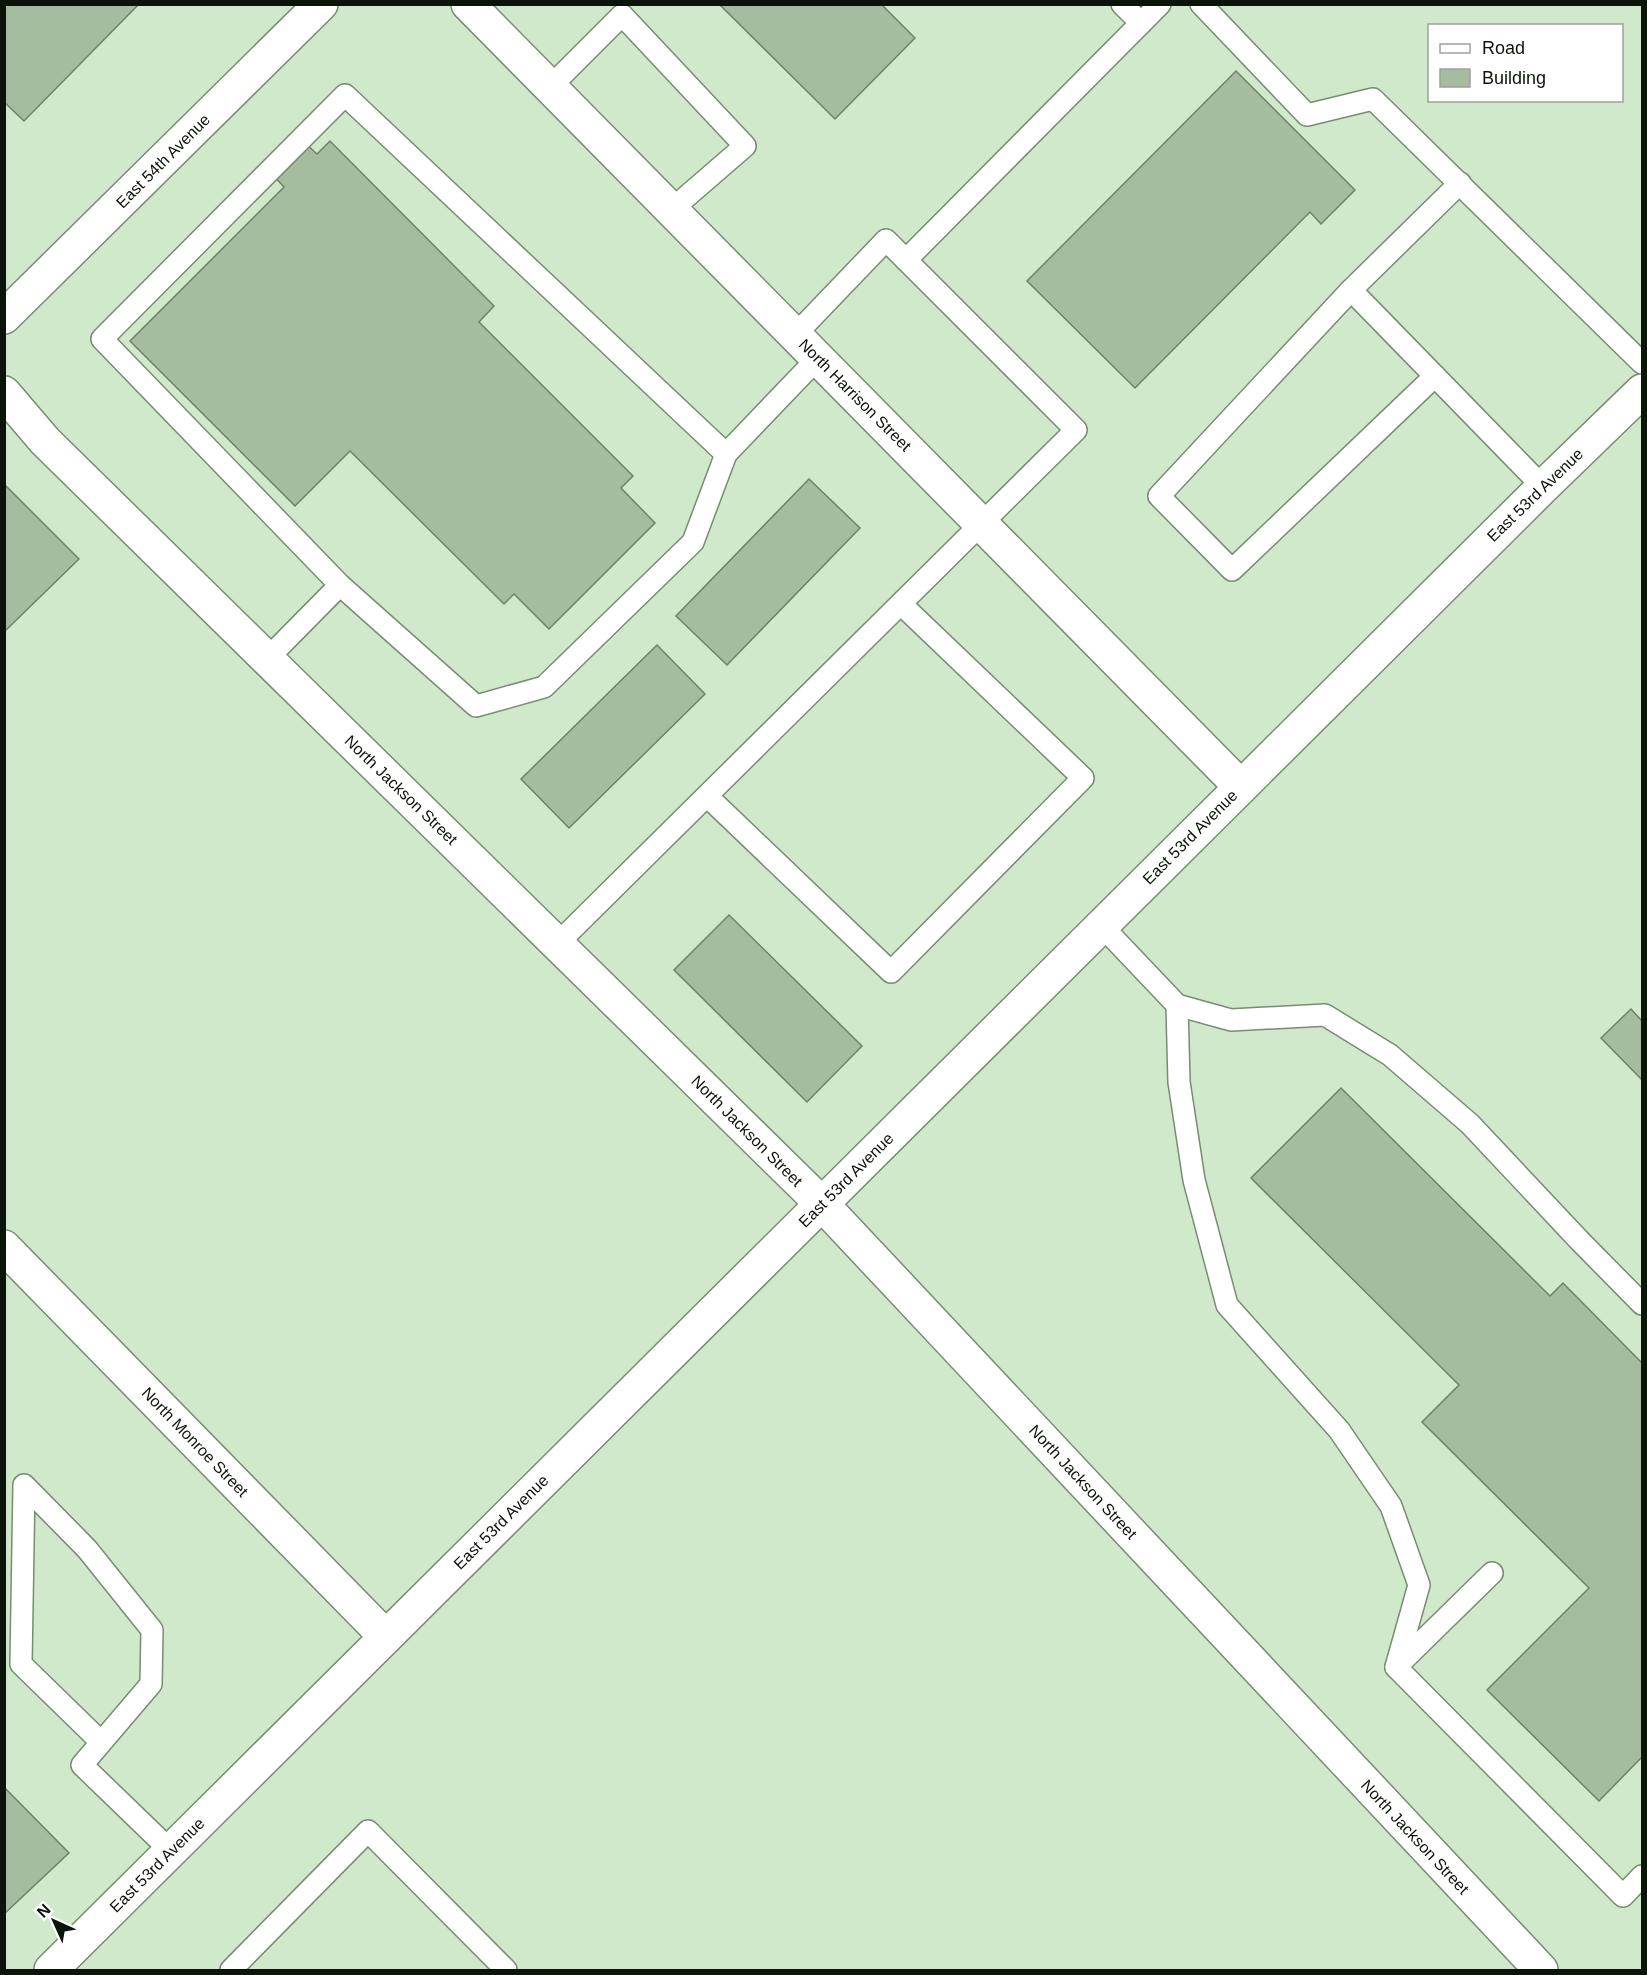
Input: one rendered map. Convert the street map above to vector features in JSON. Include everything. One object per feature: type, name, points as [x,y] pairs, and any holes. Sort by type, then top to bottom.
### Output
[{"type":"street","name":"East 54th Avenue","points":[[4,318],[321,4]]},
{"type":"street","name":"North Harrison Street","points":[[468,4],[1241,787]]},
{"type":"street","name":"East 53rd Avenue","points":[[51,1971],[1101,925],[1642,391]]},
{"type":"street","name":"North Jackson Street","points":[[4,393],[45,441],[822,1204],[1541,1971]]},
{"type":"street","name":"North Monroe Street","points":[[4,1247],[386,1637]]},
{"type":"lane","points":[[1122,4],[1141,23]]},
{"type":"lane","points":[[906,260],[1160,4]]},
{"type":"lane","points":[[1201,4],[1307,115],[1373,99],[1642,363]]},
{"type":"lane","points":[[550,87],[622,15],[745,146],[671,210]]},
{"type":"lane","points":[[726,454],[345,95],[102,339],[340,585],[476,706],[544,687],[693,542],[726,454],[818,358]]},
{"type":"lane","points":[[1435,376],[1232,570],[1159,496],[1351,290],[1460,183]]},
{"type":"lane","points":[[557,944],[1076,430],[886,240],[795,335]]},
{"type":"lane","points":[[1351,290],[1543,487]]},
{"type":"lane","points":[[267,658],[340,585]]},
{"type":"lane","points":[[707,796],[891,972],[1083,778],[901,604]]},
{"type":"lane","points":[[1101,925],[1177,1005],[1231,1020],[1324,1015],[1390,1055],[1470,1124],[1642,1305]]},
{"type":"lane","points":[[1177,1005],[1179,1082],[1194,1180],[1227,1305],[1339,1430],[1391,1506],[1419,1585],[1396,1667]]},
{"type":"lane","points":[[101,1742],[21,1664],[24,1485],[87,1549],[152,1630],[152,1684],[82,1765],[171,1851]]},
{"type":"lane","points":[[1396,1667],[1492,1573]]},
{"type":"lane","points":[[1396,1667],[1623,1896],[1642,1876]]},
{"type":"lane","points":[[231,1971],[368,1831],[506,1971]]},
{"type":"building","points":[[4,4],[139,4],[24,121],[4,102]]},
{"type":"building","points":[[719,4],[881,4],[915,38],[835,119]]},
{"type":"building","points":[[1236,71],[1355,190],[1321,224],[1310,212],[1135,388],[1027,281]]},
{"type":"building","points":[[303,141],[317,154],[330,141],[494,306],[479,322],[633,476],[621,488],[655,523],[549,629],[514,594],[504,604],[350,451],[295,506],[130,341],[284,187],[271,173]]},
{"type":"building","points":[[809,479],[860,528],[727,665],[676,616]]},
{"type":"building","points":[[4,484],[79,559],[4,632]]},
{"type":"building","points":[[657,645],[705,694],[569,828],[521,779]]},
{"type":"building","points":[[729,915],[862,1046],[807,1102],[674,970]]},
{"type":"building","points":[[1631,1009],[1642,1021],[1642,1080],[1601,1038]]},
{"type":"building","points":[[1341,1088],[1550,1296],[1563,1283],[1642,1363],[1642,1757],[1599,1801],[1487,1690],[1589,1588],[1422,1422],[1459,1385],[1251,1178]]},
{"type":"building","points":[[4,1787],[69,1853],[4,1914]]}]
